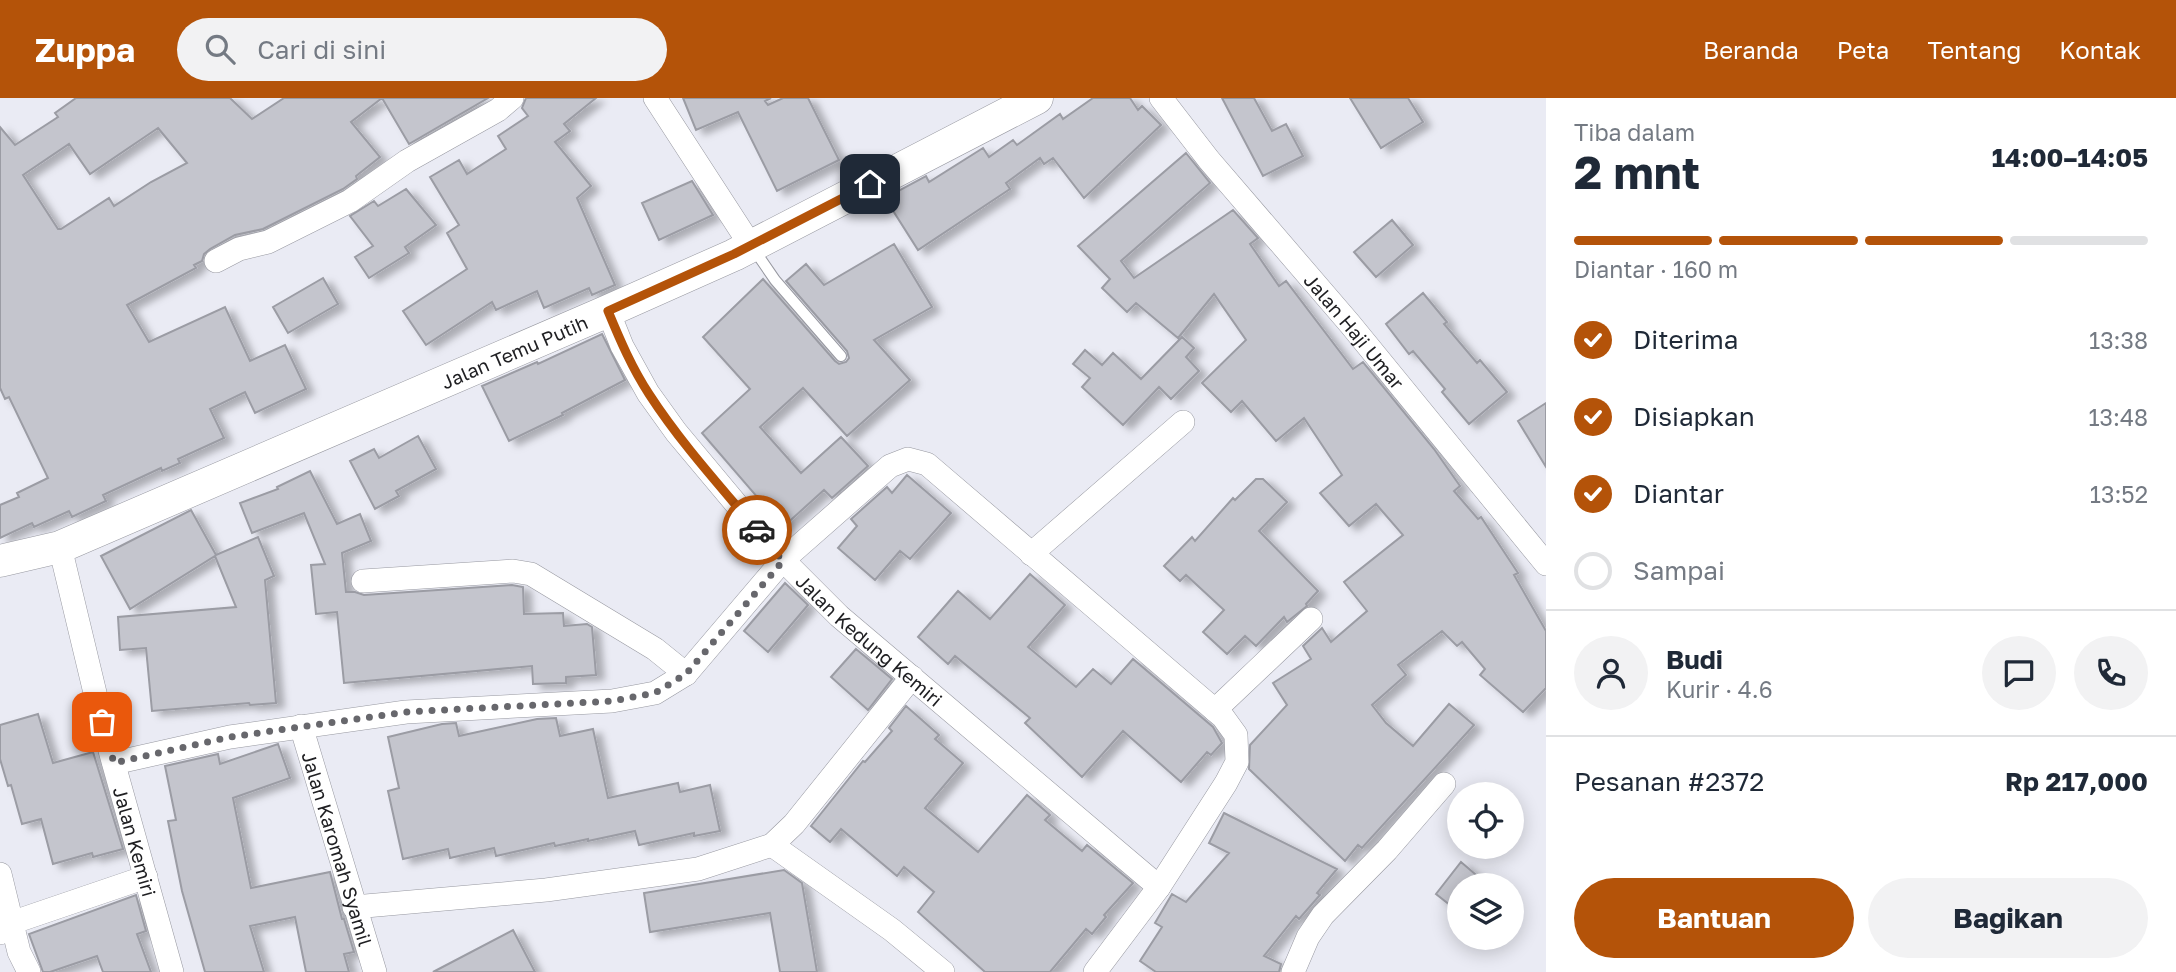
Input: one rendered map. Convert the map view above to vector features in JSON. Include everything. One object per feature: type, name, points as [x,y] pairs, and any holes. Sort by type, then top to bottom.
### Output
[{"type":"street","points":[[216,261],[239,249],[268,242],[350,201],[382,177],[498,110],[512,98]]},
{"type":"street","points":[[655,98],[751,246]]},
{"type":"street","name":"Jalan Temu Putih","points":[[0,561],[60,547],[608,311],[751,246],[1037,98]]},
{"type":"street","name":"Jalan Haji Umar","points":[[1161,98],[1209,160],[1358,333],[1546,564]]},
{"type":"street","name":"Jalan Kedung Kemiri","points":[[608,311],[622,346],[648,393],[676,432],[783,561],[839,616],[1159,887]]},
{"type":"street","points":[[1031,554],[1183,422]]},
{"type":"street","points":[[114,763],[230,737],[406,712],[612,701],[655,693],[686,674],[783,561],[890,466],[908,459],[927,464],[1223,717],[1236,735],[1237,762],[1226,783],[1159,887],[1096,972]]},
{"type":"street","name":"Jalan Kemiri","points":[[60,547],[102,722],[172,972]]},
{"type":"street","points":[[363,581],[523,572],[655,649],[686,674]]},
{"type":"street","points":[[1215,710],[1311,619]]},
{"type":"street","points":[[354,907],[546,890],[685,871],[733,859],[772,845],[794,824],[912,677]]},
{"type":"street","name":"Jalan Karomah Syamil","points":[[301,726],[375,972]]},
{"type":"street","points":[[1293,972],[1308,937],[1323,915],[1387,850],[1444,784]]},
{"type":"street","points":[[772,845],[892,930],[943,972]]},
{"type":"street","points":[[0,874],[6,928],[29,972]]},
{"type":"street","points":[[6,928],[146,877]]},
{"type":"lane","points":[[751,246],[775,280],[842,356]]},
{"type":"building","points":[[76,98],[230,98],[252,119],[284,98],[382,98],[351,122],[380,157],[343,189],[263,229],[235,235],[204,254],[202,261],[194,265],[196,268],[127,305],[149,342],[225,307],[250,361],[285,345],[306,389],[255,413],[245,392],[210,409],[224,438],[178,459],[180,463],[162,471],[161,468],[103,495],[106,501],[72,517],[69,511],[34,527],[32,523],[0,538],[0,505],[19,497],[17,493],[48,478],[9,397],[5,399],[0,388],[0,127],[15,145],[58,117],[55,113]],"holes":[[[158,128],[187,163],[114,206],[109,198],[61,229],[58,229],[23,175],[69,144],[90,174]]]},
{"type":"building","points":[[382,98],[488,98],[409,144]]},
{"type":"building","points":[[526,98],[596,98],[564,124],[570,131],[555,142],[591,186],[577,198],[615,285],[592,295],[589,288],[544,308],[537,291],[496,310],[492,302],[426,345],[403,311],[467,269],[447,233],[459,225],[430,177],[459,160],[467,174],[506,149],[498,136],[528,116],[522,108]]},
{"type":"building","points":[[683,98],[771,98],[765,101],[768,105],[783,98],[808,98],[839,160],[777,191],[738,112],[696,130]]},
{"type":"building","points":[[1093,98],[1130,98],[1138,110],[1142,106],[1161,125],[1084,198],[1053,158],[1044,164],[1040,158],[1006,183],[1010,189],[918,250],[885,198],[926,176],[929,182],[983,148],[989,157],[1013,140],[1017,145],[1060,114],[1063,119]]},
{"type":"building","points":[[1222,98],[1254,98],[1272,131],[1286,124],[1303,156],[1263,176]]},
{"type":"building","points":[[1350,98],[1408,98],[1423,122],[1381,148]]},
{"type":"building","points":[[1186,153],[1210,183],[1121,261],[1134,278],[1233,210],[1258,238],[1250,244],[1279,286],[1286,281],[1353,369],[1363,362],[1434,449],[1460,486],[1454,491],[1478,519],[1481,517],[1518,573],[1514,575],[1546,631],[1546,688],[1523,712],[1480,675],[1485,669],[1462,642],[1457,646],[1442,631],[1398,665],[1406,675],[1372,705],[1386,723],[1413,746],[1449,704],[1474,725],[1362,848],[1358,845],[1345,861],[1249,769],[1250,745],[1287,705],[1273,683],[1311,659],[1303,646],[1322,628],[1331,642],[1367,611],[1344,582],[1403,535],[1376,504],[1349,526],[1320,493],[1342,475],[1304,418],[1276,441],[1242,401],[1231,412],[1202,383],[1246,340],[1214,294],[1178,338],[1136,303],[1127,312],[1102,288],[1110,279],[1078,246]]},
{"type":"building","points":[[692,181],[713,215],[659,240],[642,203]]},
{"type":"building","points":[[406,189],[436,225],[405,247],[409,253],[369,278],[355,257],[373,246],[350,216],[374,201],[378,206]]},
{"type":"building","points":[[1392,220],[1413,245],[1376,277],[1354,252]]},
{"type":"building","points":[[894,244],[932,307],[874,340],[910,380],[847,436],[803,388],[760,427],[801,473],[841,437],[868,466],[832,498],[824,490],[783,527],[702,433],[750,389],[703,337],[763,279],[835,361],[839,364],[846,362],[849,358],[847,351],[786,281],[806,264],[824,285]]},
{"type":"building","points":[[323,278],[338,304],[288,333],[273,307]]},
{"type":"building","points":[[1423,293],[1447,322],[1444,324],[1477,363],[1480,360],[1507,392],[1469,424],[1442,392],[1445,389],[1413,351],[1409,354],[1386,324]]},
{"type":"building","points":[[602,334],[625,380],[562,413],[563,415],[509,441],[482,386]]},
{"type":"building","points":[[1182,337],[1194,348],[1186,357],[1199,371],[1171,399],[1159,387],[1123,425],[1082,387],[1090,378],[1073,364],[1085,350],[1102,365],[1113,353],[1141,379]]},
{"type":"building","points":[[1546,403],[1546,467],[1518,421]]},
{"type":"building","points":[[418,436],[436,469],[396,491],[399,496],[375,509],[350,461],[374,449],[379,458]]},
{"type":"building","points":[[310,471],[337,524],[360,514],[371,541],[342,553],[346,592],[364,595],[512,585],[523,587],[524,614],[563,613],[564,626],[587,624],[592,627],[596,675],[566,677],[566,683],[533,684],[532,666],[344,683],[337,612],[316,614],[311,565],[325,564],[304,513],[252,533],[240,503],[278,489],[277,487]]},
{"type":"building","points":[[907,475],[951,513],[910,559],[900,551],[875,580],[838,548],[857,526],[851,519],[887,487],[892,493]]},
{"type":"building","points":[[1256,479],[1263,479],[1287,502],[1259,531],[1318,591],[1307,606],[1287,622],[1284,617],[1256,646],[1245,636],[1227,654],[1203,632],[1224,610],[1186,575],[1180,581],[1164,566],[1192,537],[1195,541],[1233,498],[1235,500]]},
{"type":"building","points":[[191,510],[216,555],[258,537],[274,576],[265,580],[276,703],[152,711],[146,648],[120,650],[118,617],[236,607],[215,556],[130,609],[101,556]]},
{"type":"building","points":[[1030,574],[1065,605],[1028,647],[1076,687],[1093,669],[1111,684],[1133,659],[1213,727],[1222,743],[1211,755],[1207,752],[1181,782],[1123,731],[1082,777],[1025,723],[1030,718],[955,656],[948,664],[918,637],[958,591],[990,619]]},
{"type":"building","points":[[785,583],[808,605],[768,652],[744,631]]},
{"type":"building","points":[[856,649],[892,679],[868,710],[831,677]]},
{"type":"building","points":[[906,706],[939,735],[935,739],[963,763],[925,808],[978,852],[1027,795],[1050,815],[1045,820],[1082,851],[1087,845],[1133,883],[1104,915],[1106,917],[1092,934],[1086,929],[1050,972],[985,972],[918,912],[934,892],[904,867],[897,876],[841,829],[830,842],[811,826],[863,761],[865,762],[892,731],[889,728]]},
{"type":"building","points":[[38,714],[53,763],[93,752],[123,849],[93,857],[92,853],[53,864],[41,819],[22,824],[0,759],[0,725]]},
{"type":"building","points":[[556,718],[560,736],[593,729],[608,798],[678,783],[680,792],[710,785],[720,831],[694,836],[694,833],[639,845],[635,831],[555,846],[554,843],[496,856],[494,848],[450,858],[448,849],[403,859],[388,791],[399,788],[388,737],[456,723],[459,736],[537,719]]},
{"type":"building","points":[[278,744],[290,778],[233,798],[251,888],[330,872],[354,952],[344,954],[349,972],[306,972],[295,917],[250,926],[264,972],[205,972],[182,891],[168,821],[176,820],[165,766],[218,754],[220,764]]},
{"type":"building","points":[[1224,813],[1337,869],[1317,893],[1320,895],[1299,919],[1296,916],[1264,956],[1281,964],[1279,972],[1156,972],[1140,961],[1162,927],[1155,923],[1172,894],[1186,902],[1229,853],[1209,843]]},
{"type":"building","points":[[1461,862],[1474,873],[1452,873]]},
{"type":"building","points":[[784,870],[802,883],[817,972],[780,972],[770,913],[650,932],[644,893]]},
{"type":"building","points":[[1447,880],[1447,903],[1436,894]]},
{"type":"building","points":[[136,895],[146,931],[137,934],[151,972],[103,972],[97,956],[43,972],[29,934]]},
{"type":"building","points":[[513,930],[535,972],[433,972]]},
{"type":"way so far","points":[[102,722],[114,763],[230,737],[406,712],[612,701],[655,693],[686,674],[783,561],[757,530]]},
{"type":"route","points":[[757,530],[676,432],[648,393],[622,346],[608,311],[734,254],[870,184]]}]
